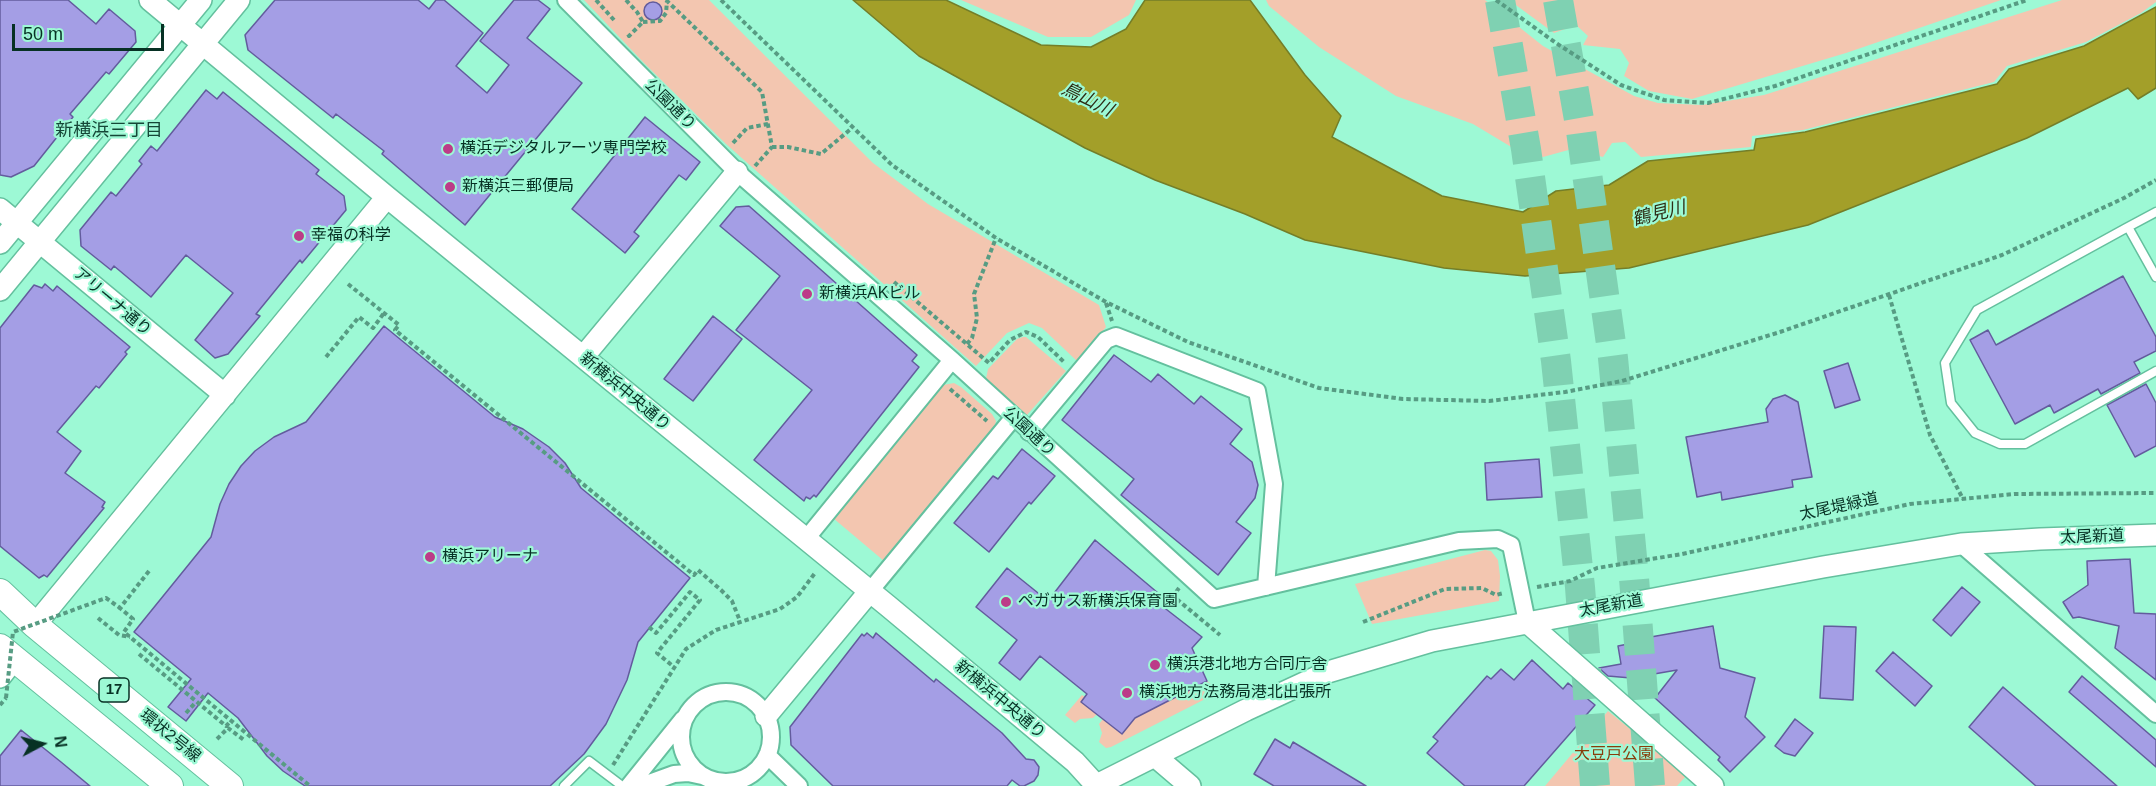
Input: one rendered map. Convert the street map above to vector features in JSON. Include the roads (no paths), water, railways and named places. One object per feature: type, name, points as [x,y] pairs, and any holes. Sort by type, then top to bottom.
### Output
[{"type":"main road","name":"環状2号線","points":[[0,592],[35,625],[230,786]]},
{"type":"main road","name":"17","points":[[5,661],[170,786]]},
{"type":"street","name":"新横浜中央通り","points":[[150,0],[387,197],[870,591],[1075,762],[1096,786]]},
{"type":"street","points":[[0,243],[201,0]]},
{"type":"street","points":[[0,290],[239,0]]},
{"type":"street","name":"公園通り","points":[[566,0],[1029,432],[1214,599],[1459,541],[1498,539],[1511,545],[1527,622]]},
{"type":"street","points":[[583,357],[745,169]]},
{"type":"street","points":[[35,625],[387,197]]},
{"type":"street","name":"アリーナ通り","points":[[0,209],[225,394]]},
{"type":"street","points":[[1029,432],[1106,340],[1116,336],[1257,391],[1274,484],[1266,587]]},
{"type":"street","points":[[806,539],[952,360]]},
{"type":"street","points":[[766,716],[1014,417]]},
{"type":"street","name":"太尾新道","points":[[1096,786],[1246,710],[1328,672],[1432,641],[1823,567],[1961,544],[2156,535]]},
{"type":"street","points":[[1961,544],[2156,714]]},
{"type":"street","points":[[1527,622],[1713,786]]},
{"type":"street","points":[[629,786],[693,705],[704,697],[717,692],[744,695],[766,716],[771,742],[767,755],[744,783],[721,782],[688,773],[674,774],[641,786]]},
{"type":"street","points":[[685,716],[681,729],[684,756],[702,776]]},
{"type":"street","points":[[767,755],[799,786]]},
{"type":"street","points":[[1156,757],[1190,786]]},
{"type":"lane","points":[[2156,212],[1977,310],[1945,363],[1951,403],[1976,433],[2000,444],[2025,444],[2156,371]]},
{"type":"lane","points":[[2128,227],[2156,277]]},
{"type":"lane","points":[[564,786],[589,760],[622,786]]},
{"type":"water","points":[[853,0],[946,0],[1041,45],[1091,47],[1126,29],[1145,0],[1250,0],[1305,75],[1341,116],[1332,137],[1442,196],[1523,212],[1556,191],[1609,185],[1648,161],[1754,150],[1756,139],[1805,132],[1997,84],[2009,69],[2084,46],[2156,7],[2156,88],[2138,99],[2128,88],[2027,138],[1808,225],[1629,268],[1525,276],[1444,268],[1305,240],[1245,214],[1155,180],[1085,148],[919,56]]},
{"type":"tunnel","points":[[1500,0],[1526,149],[1556,361],[1580,587],[1595,786]]},
{"type":"tunnel","points":[[1558,0],[1581,131],[1613,358],[1634,578],[1650,786]]},
{"type":"place","name":"横浜デジタルアーツ専門学校","points":[[448,149]]},
{"type":"place","name":"新横浜三郵便局","points":[[450,187]]},
{"type":"place","name":"幸福の科学","points":[[299,236]]},
{"type":"place","name":"新横浜AKビル","points":[[807,294]]},
{"type":"place","name":"横浜アリーナ","points":[[430,557]]},
{"type":"place","name":"ペガサス新横浜保育園","points":[[1006,602]]},
{"type":"place","name":"横浜港北地方合同庁舎","points":[[1155,665]]},
{"type":"place","name":"横浜地方法務局港北出張所","points":[[1127,693]]},
{"type":"district","name":"新横浜三丁目","points":[[109,131]]},
{"type":"water label","name":"鳥山川","points":[[1087,100]]},
{"type":"water label","name":"鶴見川","points":[[1659,214]]},
{"type":"park label","name":"大豆戸公園","points":[[1614,755]]}]
